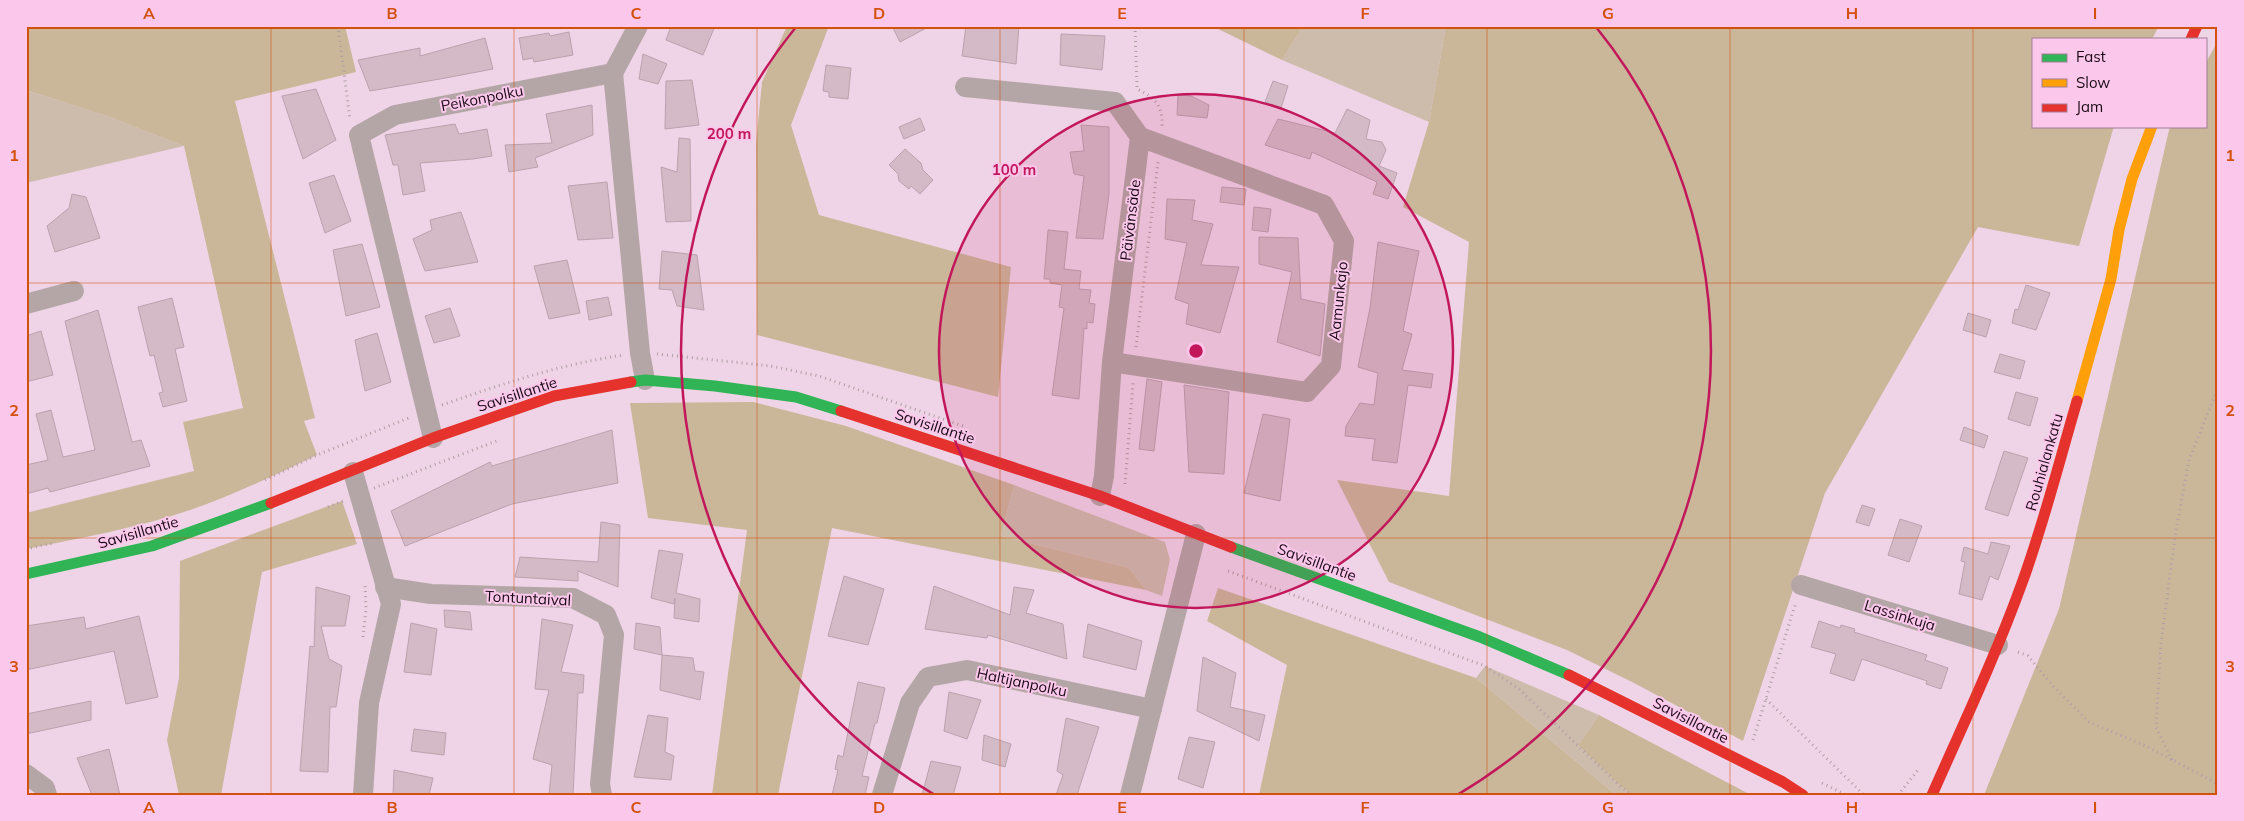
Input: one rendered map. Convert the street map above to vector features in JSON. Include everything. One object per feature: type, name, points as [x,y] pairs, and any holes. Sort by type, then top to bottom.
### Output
[{"type":"street","points":[[638,26],[614,73],[640,353],[645,380]]},
{"type":"street","points":[[2191,38],[2197,26]]},
{"type":"street","name":"Peikonpolku","points":[[358,135],[395,115],[614,73]]},
{"type":"street","points":[[965,87],[1116,102],[1140,137]]},
{"type":"street","name":"Rouhialankatu","points":[[1932,795],[1998,645],[2023,581],[2050,497],[2111,279],[2119,230],[2132,179],[2151,128]]},
{"type":"street","points":[[358,135],[428,410],[433,438]]},
{"type":"street","name":"Aamunkajo","points":[[1112,362],[1307,392],[1331,366],[1344,241],[1324,205],[1140,137]]},
{"type":"street","name":"Päivänsäde","points":[[1100,496],[1104,476],[1112,362],[1140,137]]},
{"type":"street","points":[[26,304],[74,291]]},
{"type":"street","name":"Savisillantie","points":[[26,574],[152,546],[353,472],[433,438],[554,396],[611,384],[645,380],[715,386],[796,397],[1100,496],[1196,534],[1480,637],[1564,673],[1783,782],[1803,795]]},
{"type":"street","points":[[353,472],[391,604],[370,703],[363,795]]},
{"type":"street","points":[[1130,795],[1196,534]]},
{"type":"street","name":"Lassinkuja","points":[[1801,585],[1998,645]]},
{"type":"street","name":"Tontuntaival","points":[[385,587],[431,594],[573,598],[606,615],[614,635],[600,784],[602,795]]},
{"type":"street","name":"Haltijanpolku","points":[[882,795],[910,703],[928,678],[967,670],[1152,709]]},
{"type":"street","points":[[26,774],[45,788],[47,795]]},
{"type":"path","points":[[338,26],[350,122],[358,135]]},
{"type":"path","points":[[1104,476],[1125,485],[1134,366],[1162,123],[1158,106],[1152,96],[1137,89],[1134,26]]},
{"type":"path","points":[[258,483],[317,455],[428,410],[532,374],[574,364],[640,353],[771,366],[819,376],[966,427]]},
{"type":"path","points":[[2172,760],[2156,726],[2161,643],[2176,530],[2189,460],[2218,388]]},
{"type":"path","points":[[342,501],[345,510]]},
{"type":"path","points":[[26,549],[55,543]]},
{"type":"path","points":[[1220,568],[1485,666],[1519,689],[1620,786],[1632,795]]},
{"type":"path","points":[[362,647],[366,609],[365,582]]},
{"type":"path","points":[[1753,740],[1801,585]]},
{"type":"path","points":[[1998,645],[2028,656],[2052,685],[2089,722],[2146,746],[2218,784]]},
{"type":"path","points":[[1766,699],[1864,795]]},
{"type":"shaded area","points":[[26,26],[345,26],[356,72],[235,101],[315,418],[304,421],[317,455],[238,491],[190,510],[88,537],[26,549],[26,513],[194,471],[183,422],[243,408],[184,146],[107,116],[26,90]]},
{"type":"shaded area","points":[[787,26],[829,26],[791,125],[819,215],[1011,267],[998,397],[757,335],[756,144],[762,82]]},
{"type":"shaded area","points":[[1212,26],[1303,26],[1282,60]]},
{"type":"shaded area","points":[[1303,26],[1446,26],[1429,122],[1282,60]]},
{"type":"shaded area","points":[[1446,26],[2159,26],[2153,38],[2032,38],[2032,128],[2113,128],[2079,246],[1978,227],[1825,493],[1743,741],[1567,650],[1389,582],[1337,480],[1449,496],[1469,242],[1403,207],[1429,122]]},
{"type":"shaded area","points":[[2218,41],[2218,795],[1984,795],[2059,609],[2169,130],[2170,128],[2206,128],[2206,62]]},
{"type":"shaded area","points":[[26,90],[107,116],[184,146],[26,183]]},
{"type":"shaded area","points":[[753,402],[846,426],[1014,485],[1001,536],[1129,568],[1146,590],[832,528],[778,795],[712,795],[747,530],[648,518],[630,403]]},
{"type":"shaded area","points":[[1014,485],[1165,542],[1170,560],[1162,596],[1146,590],[1129,568],[1001,536]]},
{"type":"shaded area","points":[[342,501],[357,544],[262,572],[221,795],[179,795],[167,740],[179,678],[180,561]]},
{"type":"shaded area","points":[[1218,588],[1476,678],[1616,795],[1259,795],[1287,665],[1207,621]]},
{"type":"shaded area","points":[[1485,666],[1599,715],[1578,745],[1620,786],[1632,795],[1616,795],[1476,678]]},
{"type":"shaded area","points":[[1599,715],[1751,795],[1632,795],[1620,786],[1578,745]]},
{"type":"building","points":[[671,26],[715,26],[703,55],[666,40]]},
{"type":"building","points":[[892,26],[930,26],[900,42]]},
{"type":"building","points":[[966,26],[1019,26],[1016,64],[962,56]]},
{"type":"building","points":[[569,32],[573,55],[534,62],[533,58],[523,60],[519,38],[549,33],[550,36]]},
{"type":"building","points":[[1061,34],[1105,36],[1102,70],[1060,65]]},
{"type":"building","points":[[485,38],[493,69],[440,79],[370,91],[358,60],[420,48],[420,56]]},
{"type":"building","points":[[643,54],[667,64],[658,84],[639,79]]},
{"type":"building","points":[[826,65],[851,68],[848,99],[829,97],[829,92],[823,91]]},
{"type":"building","points":[[692,80],[699,125],[665,129],[666,81]]},
{"type":"building","points":[[1273,81],[1288,86],[1281,108],[1265,102]]},
{"type":"building","points":[[316,89],[336,140],[303,159],[282,96]]},
{"type":"building","points":[[1178,95],[1191,96],[1209,105],[1207,118],[1177,115]]},
{"type":"building","points":[[592,105],[593,135],[535,158],[538,167],[509,172],[505,145],[552,143],[546,114]]},
{"type":"building","points":[[1347,109],[1370,120],[1366,139],[1382,142],[1386,150],[1379,166],[1397,173],[1388,199],[1373,194],[1377,182],[1312,152],[1310,159],[1265,145],[1278,119],[1335,133]]},
{"type":"building","points":[[920,118],[925,130],[904,139],[899,127]]},
{"type":"building","points":[[455,124],[459,134],[487,129],[492,156],[420,163],[425,191],[403,195],[398,165],[393,165],[385,135]]},
{"type":"building","points":[[1081,125],[1109,127],[1109,194],[1103,239],[1076,238],[1084,176],[1074,174],[1070,152],[1084,151]]},
{"type":"building","points":[[679,138],[690,139],[691,221],[666,222],[661,167],[677,172]]},
{"type":"building","points":[[905,149],[921,163],[923,170],[933,180],[920,194],[911,186],[909,189],[899,181],[898,174],[889,165]]},
{"type":"building","points":[[334,175],[351,221],[325,233],[309,183]]},
{"type":"building","points":[[607,182],[613,238],[578,240],[568,186]]},
{"type":"building","points":[[1222,187],[1246,189],[1244,205],[1220,202]]},
{"type":"building","points":[[72,194],[86,197],[100,238],[55,252],[47,226],[69,208]]},
{"type":"building","points":[[1167,199],[1195,200],[1192,220],[1213,224],[1201,265],[1239,267],[1220,333],[1186,324],[1189,304],[1175,299],[1187,243],[1165,239]]},
{"type":"building","points":[[1254,207],[1271,209],[1268,232],[1252,230]]},
{"type":"building","points":[[461,212],[478,262],[425,271],[413,239],[432,230],[430,220]]},
{"type":"building","points":[[1048,230],[1068,232],[1064,269],[1081,271],[1079,289],[1091,290],[1089,303],[1095,304],[1093,323],[1087,322],[1087,329],[1084,328],[1079,399],[1052,395],[1064,308],[1059,307],[1062,285],[1050,283],[1050,279],[1044,279]]},
{"type":"building","points":[[1259,237],[1298,238],[1301,299],[1325,304],[1320,356],[1277,342],[1292,272],[1259,264]]},
{"type":"building","points":[[1378,242],[1419,251],[1403,331],[1412,334],[1402,370],[1433,374],[1431,388],[1408,385],[1397,463],[1372,460],[1375,439],[1345,436],[1346,426],[1360,403],[1374,405],[1378,373],[1358,367],[1370,308]]},
{"type":"building","points":[[362,244],[380,307],[346,316],[333,250]]},
{"type":"building","points":[[662,251],[697,255],[704,310],[677,306],[672,290],[659,289]]},
{"type":"building","points":[[567,260],[580,313],[549,319],[534,266]]},
{"type":"building","points":[[2026,285],[2050,293],[2036,330],[2012,323],[2015,309],[2018,310]]},
{"type":"building","points":[[608,297],[612,315],[589,320],[586,301]]},
{"type":"building","points":[[172,298],[184,347],[175,349],[187,401],[163,407],[159,393],[163,392],[154,355],[150,356],[138,307]]},
{"type":"building","points":[[450,308],[460,336],[434,343],[425,316]]},
{"type":"building","points":[[98,310],[132,442],[141,440],[150,466],[50,492],[48,488],[26,494],[26,465],[48,460],[36,414],[51,410],[63,457],[95,450],[65,321]]},
{"type":"building","points":[[1968,313],[1991,320],[1986,337],[1963,330]]},
{"type":"building","points":[[41,331],[53,375],[26,382],[26,336]]},
{"type":"building","points":[[377,333],[391,382],[365,391],[355,340]]},
{"type":"building","points":[[2000,354],[2025,361],[2020,379],[1994,372]]},
{"type":"building","points":[[1147,379],[1162,382],[1154,451],[1139,449]]},
{"type":"building","points":[[1184,385],[1229,392],[1224,474],[1189,472]]},
{"type":"building","points":[[2016,392],[2038,398],[2030,426],[2008,419]]},
{"type":"building","points":[[1263,414],[1290,419],[1280,501],[1244,493]]},
{"type":"building","points":[[1964,427],[1988,436],[1984,448],[1960,440]]},
{"type":"building","points":[[612,430],[618,483],[512,504],[405,546],[391,511],[490,462],[492,466]]},
{"type":"building","points":[[2004,451],[2028,458],[2008,516],[1985,509]]},
{"type":"building","points":[[1862,505],[1875,509],[1869,526],[1856,522]]},
{"type":"building","points":[[1900,519],[1922,526],[1909,562],[1888,555]]},
{"type":"building","points":[[601,522],[620,525],[618,587],[578,571],[578,581],[515,577],[520,557],[598,562]]},
{"type":"building","points":[[1991,542],[2010,546],[1998,580],[1990,576],[1982,600],[1959,594],[1965,562],[1961,561],[1964,547],[1988,554]]},
{"type":"building","points":[[659,550],[683,554],[676,593],[700,599],[699,622],[674,618],[675,598],[674,604],[651,598]]},
{"type":"building","points":[[844,576],[884,589],[868,645],[828,636]]},
{"type":"building","points":[[934,586],[1010,615],[1014,587],[1034,590],[1026,613],[1063,624],[1067,659],[988,635],[987,638],[925,629]]},
{"type":"building","points":[[316,587],[350,596],[345,626],[321,626],[329,659],[342,666],[336,707],[330,707],[328,772],[300,771],[310,646],[314,647]]},
{"type":"building","points":[[444,610],[470,612],[472,630],[445,627]]},
{"type":"building","points":[[139,616],[158,697],[126,704],[114,651],[26,670],[26,626],[84,617],[86,629]]},
{"type":"building","points":[[542,619],[573,625],[561,672],[584,675],[583,693],[578,693],[573,795],[549,795],[552,765],[533,759],[549,690],[535,689]]},
{"type":"building","points":[[1819,621],[1840,628],[1841,625],[1855,629],[1854,632],[1927,655],[1925,660],[1948,668],[1941,689],[1926,684],[1927,681],[1862,659],[1854,681],[1830,673],[1836,654],[1811,647]]},
{"type":"building","points":[[411,623],[437,629],[431,675],[404,672]]},
{"type":"building","points":[[636,623],[660,627],[662,655],[634,649]]},
{"type":"building","points":[[1088,624],[1142,641],[1136,670],[1083,657]]},
{"type":"building","points":[[662,655],[693,658],[695,671],[704,672],[700,700],[660,690]]},
{"type":"building","points":[[1203,657],[1236,673],[1230,707],[1265,715],[1259,741],[1197,711]]},
{"type":"building","points":[[858,682],[885,688],[862,776],[869,777],[865,795],[832,795],[838,770],[835,769],[838,755],[843,757]]},
{"type":"building","points":[[949,692],[981,700],[967,739],[944,731]]},
{"type":"building","points":[[91,701],[91,720],[26,734],[26,714]]},
{"type":"building","points":[[648,715],[668,718],[665,752],[674,756],[671,780],[634,777]]},
{"type":"building","points":[[1066,718],[1099,727],[1077,795],[1056,795],[1063,775],[1057,771]]},
{"type":"building","points":[[414,729],[446,733],[444,755],[411,751]]},
{"type":"building","points":[[984,735],[1011,744],[1005,767],[982,760]]},
{"type":"building","points":[[1189,737],[1215,742],[1203,788],[1178,779]]},
{"type":"building","points":[[109,749],[120,795],[92,795],[77,758]]},
{"type":"building","points":[[931,761],[961,767],[953,795],[922,795]]},
{"type":"building","points":[[394,770],[433,778],[429,795],[393,795]]},
{"type":"traffic: fast","points":[[631,382],[645,380],[715,386],[796,397],[841,411]]},
{"type":"traffic: fast","points":[[26,574],[152,546],[271,503]]},
{"type":"traffic: fast","points":[[1231,547],[1480,637],[1569,675]]},
{"type":"traffic: slow","points":[[2077,401],[2111,279],[2119,230],[2132,179],[2151,128]]},
{"type":"traffic: jam","points":[[2191,38],[2197,26]]},
{"type":"traffic: jam","points":[[271,503],[433,438],[554,396],[631,382]]},
{"type":"traffic: jam","points":[[1932,795],[1990,663],[2022,583],[2077,401]]},
{"type":"traffic: jam","points":[[841,411],[1100,496],[1231,547]]},
{"type":"traffic: jam","points":[[1569,675],[1783,782],[1803,795]]}]
